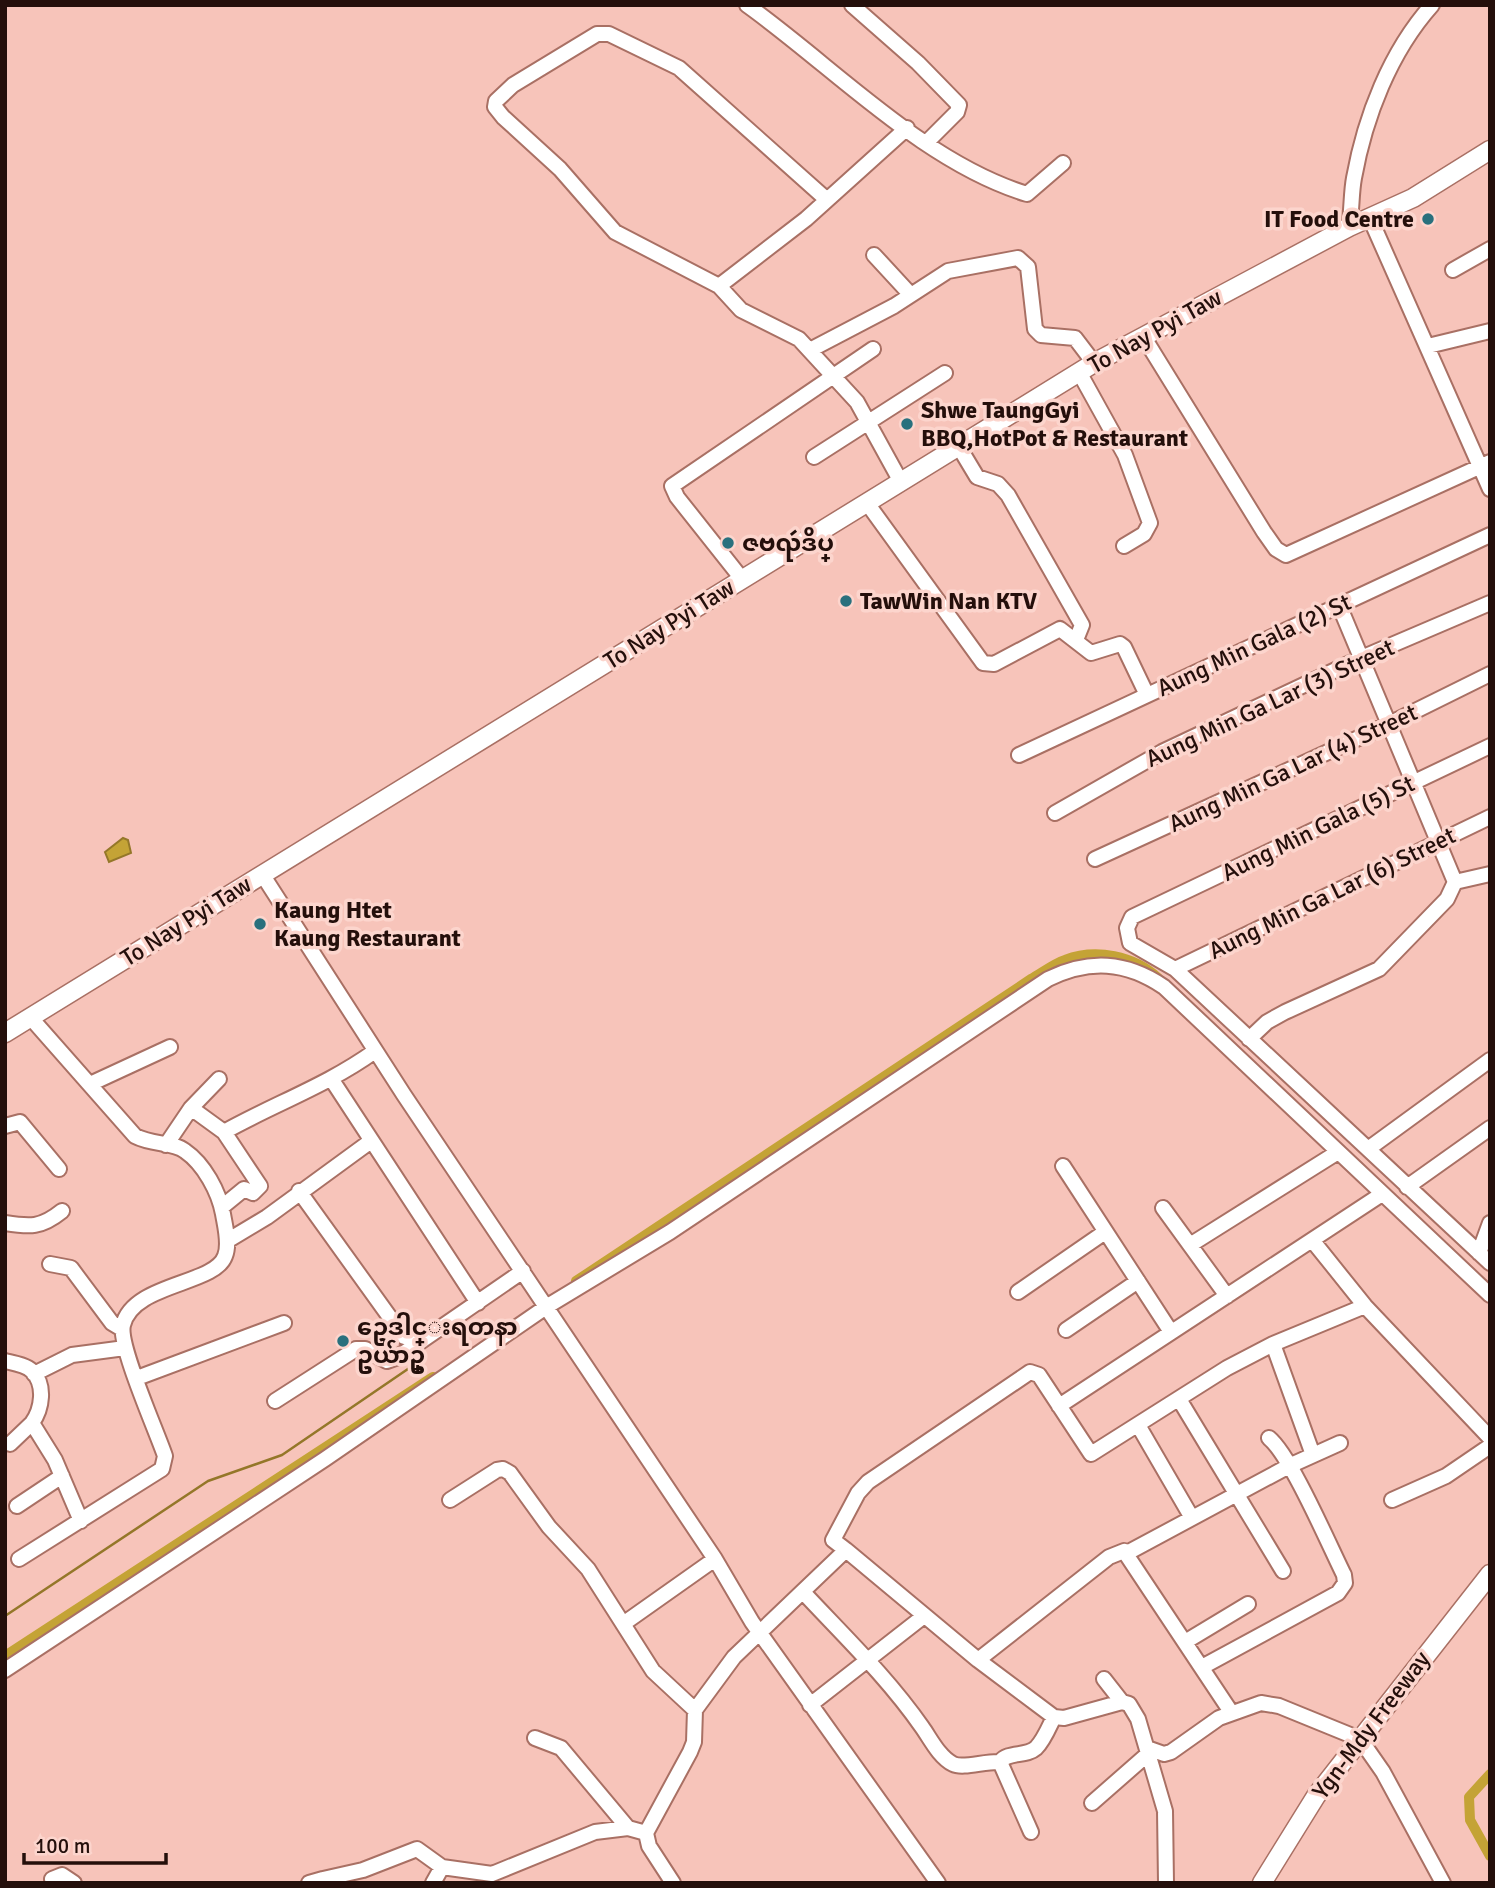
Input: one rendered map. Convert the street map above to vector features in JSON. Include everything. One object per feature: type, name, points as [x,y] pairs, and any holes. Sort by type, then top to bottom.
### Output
[{"type":"main road","name":"To Nay Pyi Taw","points":[[5,1033],[1087,367],[1349,227],[1413,198],[1490,150]]},
{"type":"main road","name":"Ygn-Mdy Freeway","points":[[1262,1883],[1316,1796],[1490,1574]]},
{"type":"street","points":[[747,5],[926,143],[976,174],[1027,194],[1063,163]]},
{"type":"street","points":[[852,5],[918,63],[958,105],[957,112],[926,143]]},
{"type":"street","points":[[1349,227],[1353,181],[1376,103],[1401,46],[1432,5]]},
{"type":"street","points":[[826,199],[679,68],[609,34],[597,34],[513,85],[496,101],[495,107],[503,117],[560,169],[615,232],[719,286],[741,310],[788,332],[810,350],[869,421],[901,482]]},
{"type":"street","points":[[719,286],[806,219],[907,128]]},
{"type":"street","points":[[1370,218],[1485,464],[1490,489]]},
{"type":"street","points":[[1453,271],[1490,249]]},
{"type":"street","points":[[874,254],[911,294]]},
{"type":"street","points":[[810,350],[948,271],[1018,258],[1024,260],[1035,328],[1041,335],[1075,338],[1125,455],[1150,523],[1144,534],[1124,546]]},
{"type":"street","points":[[1428,346],[1490,331]]},
{"type":"street","points":[[1143,335],[1264,532],[1276,550],[1286,555],[1485,464]]},
{"type":"street","points":[[742,579],[677,497],[672,486],[873,349]]},
{"type":"street","points":[[814,457],[945,373]]},
{"type":"street","points":[[959,446],[977,477],[998,484],[1009,495],[1082,625],[1076,640]]},
{"type":"street","points":[[867,503],[983,663],[994,664],[1060,629],[1091,653],[1120,644],[1124,647],[1147,695]]},
{"type":"street","name":"Aung Min Gala (2) St","points":[[1019,755],[1490,535]]},
{"type":"street","name":"Aung Min Ga Lar (3) Street","points":[[1055,813],[1162,752],[1359,659],[1490,603]]},
{"type":"street","points":[[1249,1039],[1267,1022],[1285,1012],[1379,969],[1447,899],[1455,882],[1339,606]]},
{"type":"street","name":"Aung Min Ga Lar (4) Street","points":[[1095,859],[1390,724],[1490,674]]},
{"type":"street","name":"Aung Min Gala (5) St","points":[[1175,969],[1130,943],[1128,920],[1490,746]]},
{"type":"street","name":"Aung Min Ga Lar (6) Street","points":[[1175,969],[1490,817]]},
{"type":"street","points":[[262,874],[375,1051],[715,1559],[752,1622],[938,1883]]},
{"type":"street","points":[[1455,882],[1490,874]]},
{"type":"street","points":[[5,1670],[325,1459],[544,1303],[670,1232],[1048,979],[1081,966],[1114,964],[1147,976],[1164,987],[1490,1295]]},
{"type":"street","points":[[1175,969],[1484,1258]]},
{"type":"street","points":[[19,1559],[164,1465],[165,1456],[125,1348],[122,1329],[127,1316],[152,1295],[217,1268],[226,1255],[227,1241],[222,1207],[215,1190],[192,1156],[180,1148],[152,1144],[135,1136],[31,1018]]},
{"type":"street","points":[[90,1084],[170,1047]]},
{"type":"street","points":[[224,1132],[261,1111],[332,1080],[375,1051]]},
{"type":"street","points":[[1368,1149],[1490,1060]]},
{"type":"street","points":[[166,1145],[191,1108],[219,1079]]},
{"type":"street","points":[[332,1080],[478,1303]]},
{"type":"street","points":[[191,1108],[224,1132],[260,1187],[253,1193],[244,1189],[222,1207]]},
{"type":"street","points":[[5,1126],[20,1122],[59,1169]]},
{"type":"street","points":[[1407,1188],[1490,1128]]},
{"type":"street","points":[[227,1241],[267,1217],[299,1191],[371,1141]]},
{"type":"street","points":[[1190,1245],[1338,1152]]},
{"type":"street","points":[[1063,1166],[1171,1332]]},
{"type":"street","points":[[299,1191],[404,1338],[414,1336],[418,1344]]},
{"type":"street","points":[[1059,1406],[1382,1194]]},
{"type":"street","points":[[1163,1208],[1227,1296]]},
{"type":"street","points":[[5,1223],[31,1228],[47,1223],[62,1211]]},
{"type":"street","points":[[1484,1258],[1490,1223]]},
{"type":"street","points":[[1018,1292],[1105,1232]]},
{"type":"street","points":[[1312,1240],[1364,1306],[1490,1438]]},
{"type":"street","points":[[50,1264],[71,1268],[112,1323],[122,1329]]},
{"type":"street","points":[[275,1401],[356,1349],[365,1349],[387,1361],[418,1344],[523,1272]]},
{"type":"street","points":[[1066,1330],[1138,1281]]},
{"type":"street","points":[[1166,1883],[1165,1811],[1148,1750],[1135,1713],[1129,1704],[1122,1702],[1064,1718],[1054,1717],[978,1660],[833,1540],[858,1493],[909,1454],[1032,1371],[1039,1375],[1090,1454],[1273,1343],[1364,1306]]},
{"type":"street","points":[[137,1378],[284,1323]]},
{"type":"street","points":[[1273,1343],[1313,1455]]},
{"type":"street","points":[[34,1374],[72,1355],[125,1348]]},
{"type":"street","points":[[5,1361],[29,1369],[34,1374],[42,1405],[32,1423],[10,1444]]},
{"type":"street","points":[[1179,1399],[1283,1571]]},
{"type":"street","points":[[32,1423],[62,1476],[80,1521]]},
{"type":"street","points":[[1138,1425],[1192,1518]]},
{"type":"street","points":[[1202,1667],[1338,1593],[1345,1583],[1344,1575],[1289,1466],[1277,1445],[1269,1438]]},
{"type":"street","points":[[1127,1553],[1289,1466],[1340,1443]]},
{"type":"street","points":[[1392,1500],[1446,1476],[1490,1446]]},
{"type":"street","points":[[450,1500],[497,1470],[503,1469],[510,1473],[549,1527],[588,1569],[662,1681],[695,1710]]},
{"type":"street","points":[[17,1506],[62,1476]]},
{"type":"street","points":[[671,1882],[649,1846],[646,1833],[652,1817],[683,1768],[694,1742],[695,1710],[734,1657],[846,1550]]},
{"type":"street","points":[[978,1660],[1121,1551],[1127,1553],[1231,1712]]},
{"type":"street","points":[[623,1624],[715,1559]]},
{"type":"street","points":[[803,1592],[871,1661],[947,1760],[967,1767],[982,1760],[1000,1762]]},
{"type":"street","points":[[1185,1642],[1248,1604]]},
{"type":"street","points":[[810,1705],[871,1661],[925,1616]]},
{"type":"street","points":[[1104,1679],[1122,1702]]},
{"type":"street","points":[[1148,1750],[1164,1754],[1171,1752],[1231,1712],[1249,1704],[1271,1703],[1360,1739],[1383,1772],[1443,1883]]},
{"type":"street","points":[[1000,1762],[1001,1758],[1034,1749],[1054,1717]]},
{"type":"street","points":[[535,1738],[561,1748],[628,1828]]},
{"type":"street","points":[[1092,1803],[1148,1750]]},
{"type":"street","points":[[1000,1762],[1031,1832]]},
{"type":"street","points":[[309,1883],[363,1870],[417,1849],[442,1867],[492,1874],[595,1832],[628,1828],[646,1833]]},
{"type":"street","points":[[433,1883],[442,1867]]},
{"type":"street","points":[[52,1879],[62,1875],[74,1883]]},
{"type":"shaded area","points":[[123,838],[128,840],[131,853],[109,862],[105,852]]},
{"type":"waterway","points":[[576,1281],[1056,964],[1077,956],[1114,956],[1138,964],[1158,978]]},
{"type":"waterway","points":[[5,1616],[208,1481],[282,1455],[424,1358]]},
{"type":"waterway","points":[[5,1656],[433,1377]]},
{"type":"waterway","points":[[1490,1774],[1469,1797],[1470,1820],[1490,1856]]},
{"type":"place","name":"IT Food Centre","points":[[1428,219]]},
{"type":"place","name":"Shwe TaungGyi BBQ,HotPot & Restaurant","points":[[907,424]]},
{"type":"place","name":"ဇဗၺဴဒိပ္","points":[[728,543]]},
{"type":"place","name":"TawWin Nan KTV","points":[[846,601]]},
{"type":"place","name":"Kaung Htet Kaung Restaurant","points":[[260,924]]},
{"type":"place","name":"ဥေဒါင္းရတနာ ဥယ်ာဥ္","points":[[343,1341]]}]
